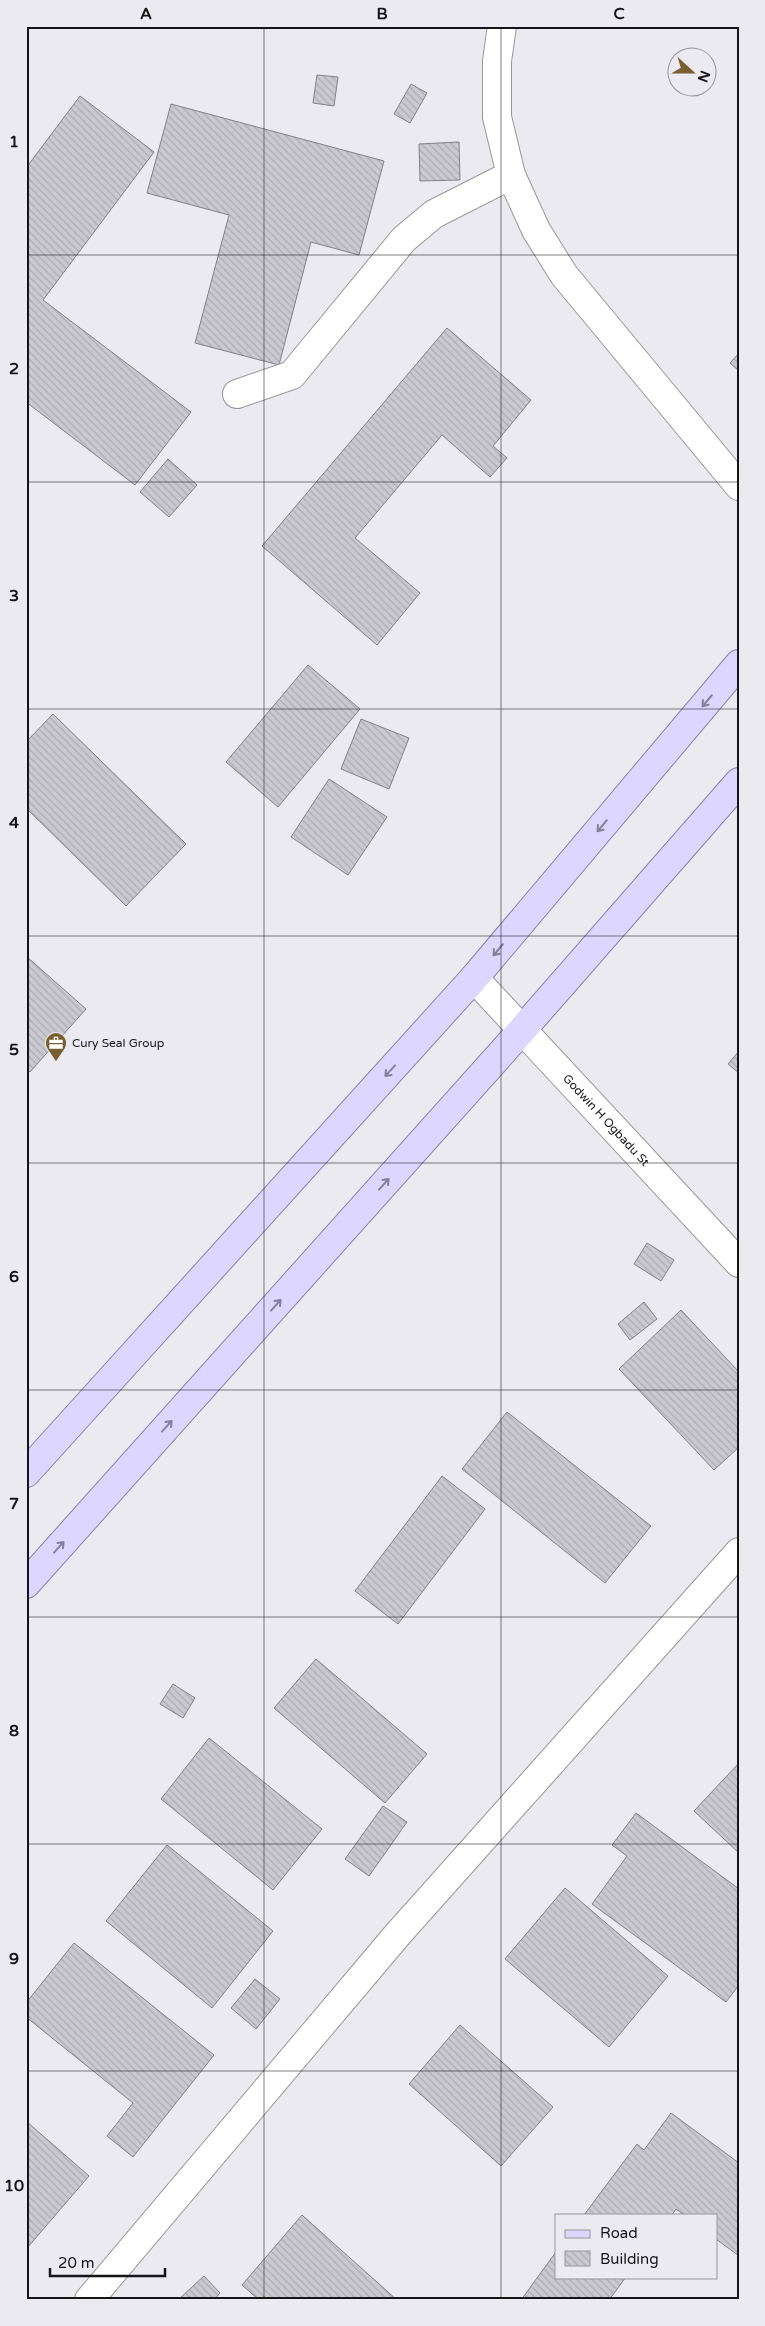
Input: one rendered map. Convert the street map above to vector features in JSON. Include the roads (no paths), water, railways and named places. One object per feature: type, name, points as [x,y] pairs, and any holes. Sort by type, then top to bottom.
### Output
[{"type":"main road","points":[[26,1473],[474,978],[739,664]]},
{"type":"main road","points":[[26,1584],[522,1030],[739,782]]},
{"type":"street","points":[[502,26],[497,61],[497,117],[511,175],[536,230],[564,275],[739,486]]},
{"type":"street","points":[[237,394],[292,375],[404,239],[434,214],[511,175]]},
{"type":"street","name":"Godwin H Ogbadu St","points":[[474,978],[739,1263]]},
{"type":"street","points":[[89,2300],[398,1934],[739,1552]]},
{"type":"place","name":"Cury Seal Group","points":[[56,1062]]}]
